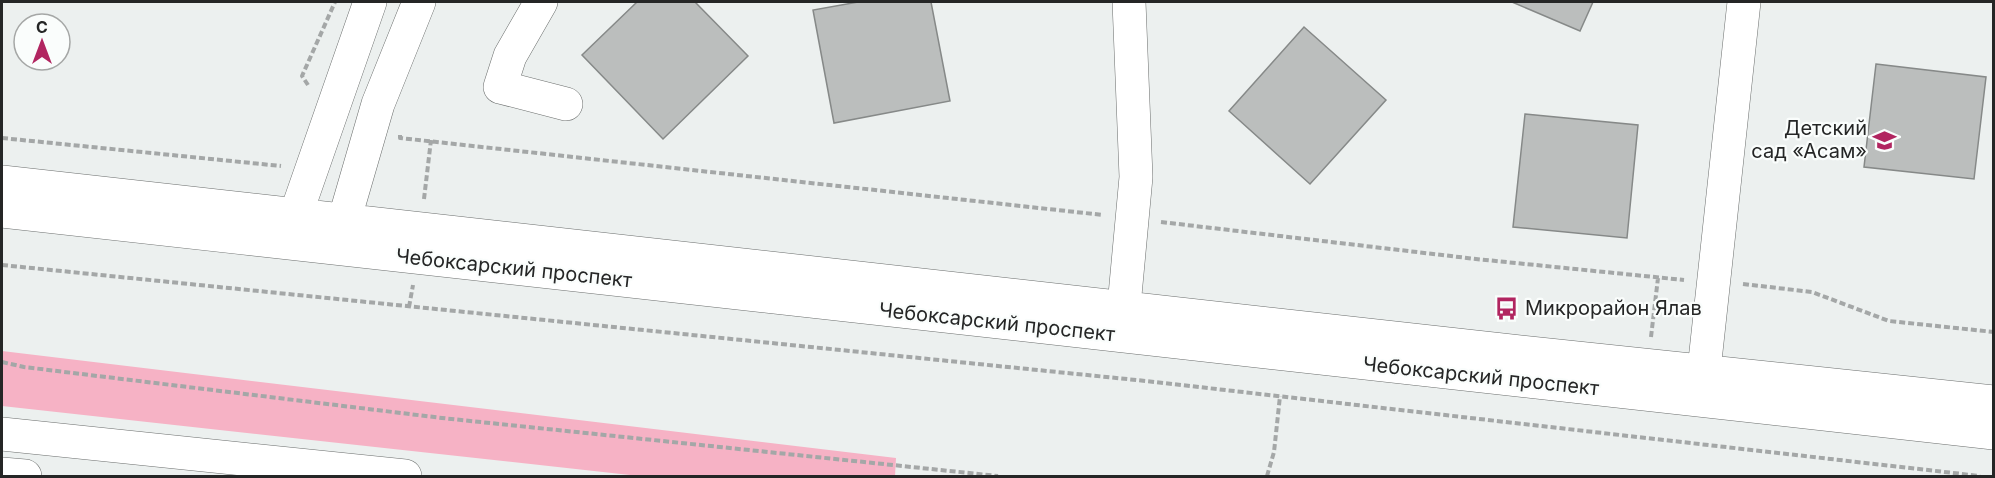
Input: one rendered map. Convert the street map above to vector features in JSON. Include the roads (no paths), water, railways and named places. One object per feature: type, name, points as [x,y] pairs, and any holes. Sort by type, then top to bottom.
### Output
[{"type":"street","points":[[318,246],[296,214],[370,2]]},
{"type":"street","points":[[344,220],[378,105],[418,2]]},
{"type":"street","points":[[541,2],[510,56],[500,87],[566,104]]},
{"type":"street","points":[[1124,306],[1136,177],[1129,2]]},
{"type":"street","points":[[1704,370],[1744,2]]},
{"type":"street","name":"Чебоксарский проспект","points":[[2,182],[1502,350],[1994,402]]},
{"type":"street","name":"Чебоксарский проспект","points":[[2,211],[1994,432]]},
{"type":"street","points":[[2,434],[405,477]]},
{"type":"street","points":[[2,474],[25,477]]},
{"type":"place","name":"Детский сад «Асам»","points":[[1885,140]]},
{"type":"place","name":"Микрорайон Ялав","points":[[1507,308]]}]
